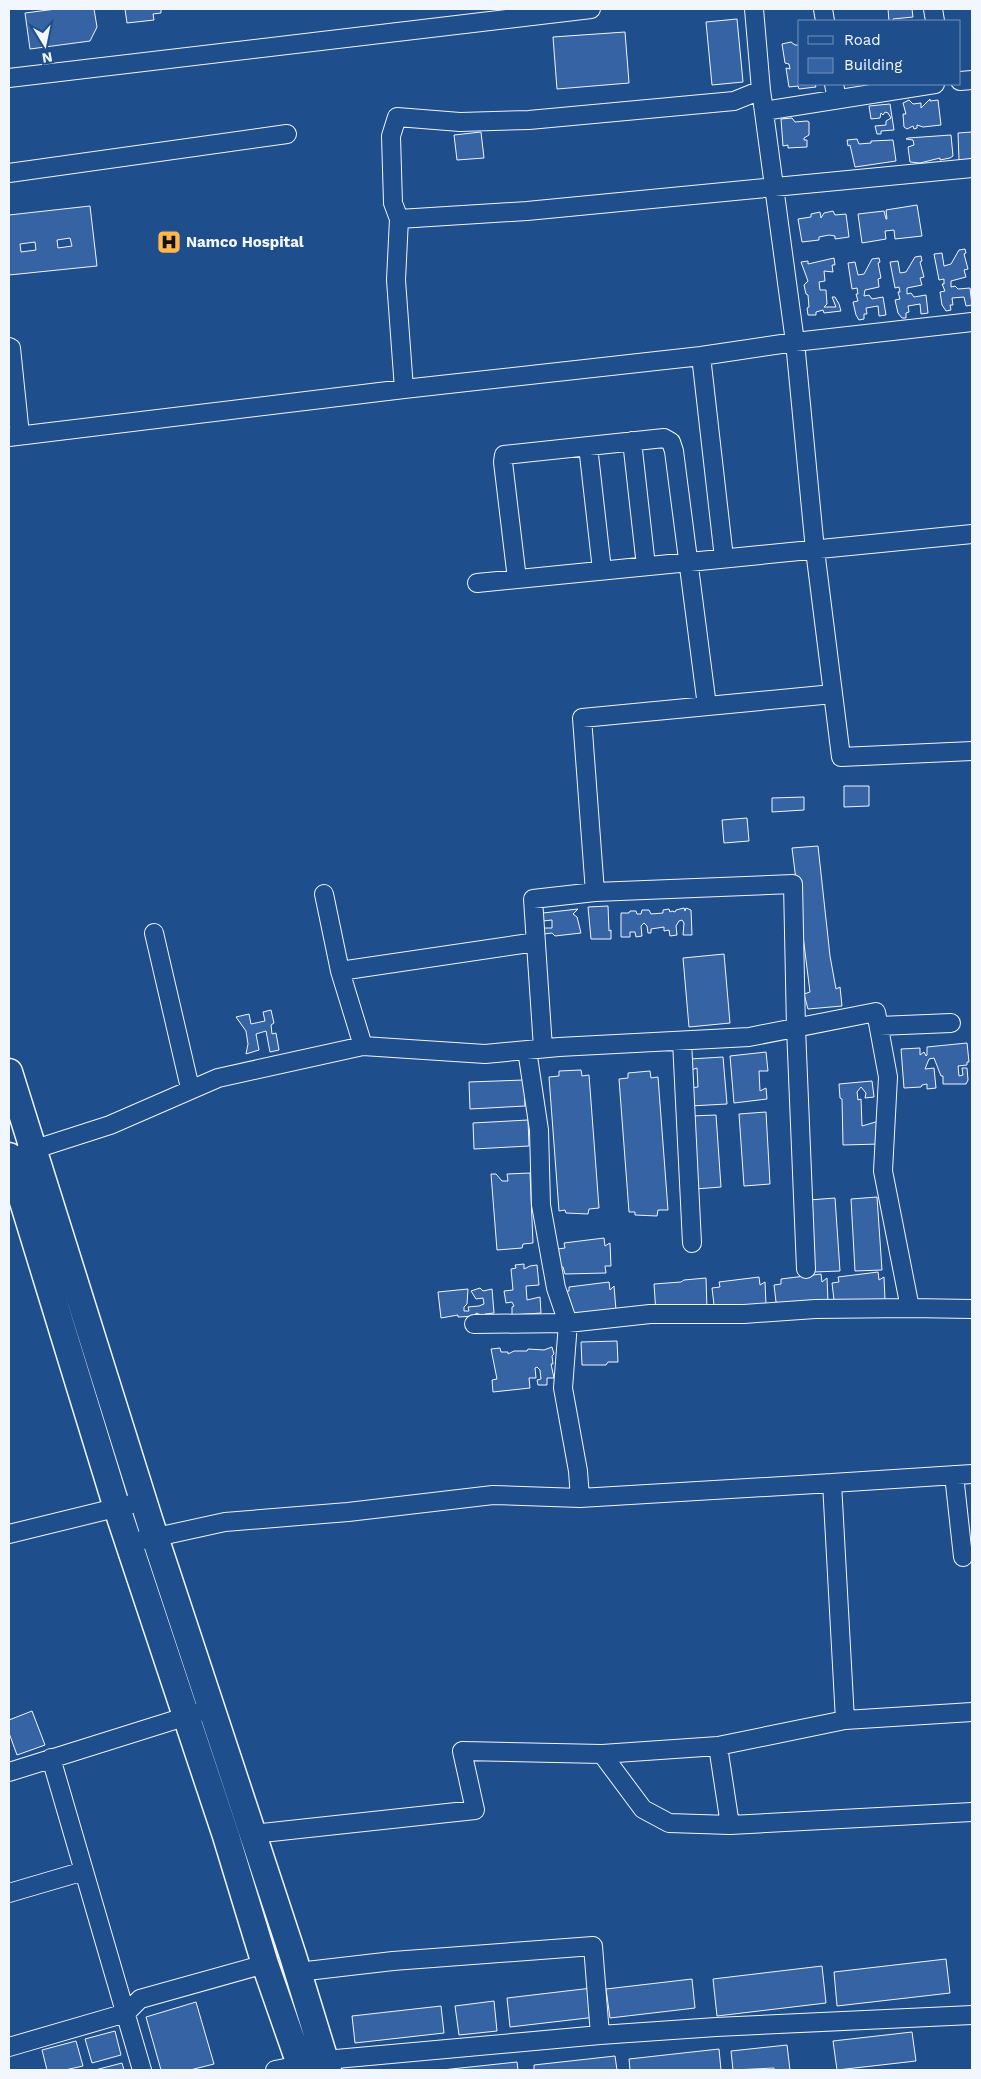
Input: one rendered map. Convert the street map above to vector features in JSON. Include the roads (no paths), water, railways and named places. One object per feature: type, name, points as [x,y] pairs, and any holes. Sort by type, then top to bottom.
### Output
[{"type":"highway","points":[[9,1072],[17,1155],[14,1196],[52,1296],[117,1508],[226,1836],[265,1964],[314,2067]]},
{"type":"highway","points":[[17,1155],[43,1182],[155,1536],[298,1972],[314,2067]]},
{"type":"highway","points":[[52,1296],[77,1289]]},
{"type":"highway","points":[[87,1409],[112,1401]]},
{"type":"street","points":[[9,78],[591,9]]},
{"type":"street","points":[[754,9],[761,90],[794,342],[815,550],[841,757],[972,751]]},
{"type":"street","points":[[764,111],[835,92],[922,85]]},
{"type":"street","points":[[404,389],[396,280],[399,219],[393,203],[391,136],[397,117],[460,122],[529,120],[734,101],[761,90]]},
{"type":"street","points":[[9,173],[287,134]]},
{"type":"street","points":[[399,219],[527,212],[775,189],[972,168]]},
{"type":"street","points":[[9,347],[11,348],[15,436],[404,389],[701,356],[794,342],[972,322]]},
{"type":"street","points":[[701,356],[724,558]]},
{"type":"street","points":[[517,579],[503,462],[504,456],[664,438],[670,442],[674,452],[707,706]]},
{"type":"street","points":[[632,441],[646,566]]},
{"type":"street","points":[[588,446],[602,570]]},
{"type":"street","points":[[477,583],[972,534]]},
{"type":"street","points":[[595,892],[582,718],[834,694]]},
{"type":"street","points":[[580,1498],[578,1471],[563,1388],[568,1323],[556,1288],[541,1205],[535,1049],[536,942],[534,899],[595,892],[793,884],[796,1028],[806,1269]]},
{"type":"street","points":[[324,894],[340,971],[363,1046]]},
{"type":"street","points":[[154,933],[190,1088]]},
{"type":"street","points":[[340,971],[536,942]]},
{"type":"street","points":[[17,1155],[110,1125],[190,1088],[218,1078],[363,1046],[485,1054],[535,1049],[749,1037],[876,1012],[888,1077],[883,1171],[910,1308]]},
{"type":"street","points":[[879,1026],[951,1023]]},
{"type":"street","points":[[682,1040],[692,1243]]},
{"type":"street","points":[[14,1196],[43,1182]]},
{"type":"street","points":[[474,1324],[568,1323],[650,1314],[744,1314],[816,1309],[972,1309]]},
{"type":"street","points":[[129,1543],[224,1522],[348,1512],[493,1494],[580,1498],[972,1474]]},
{"type":"street","points":[[954,1475],[963,1558]]},
{"type":"street","points":[[832,1483],[845,1720]]},
{"type":"street","points":[[9,1534],[144,1501]]},
{"type":"street","points":[[9,1772],[212,1708]]},
{"type":"street","points":[[253,1834],[475,1810],[462,1751],[602,1754],[718,1746],[845,1720],[972,1712]]},
{"type":"street","points":[[718,1746],[730,1825]]},
{"type":"street","points":[[602,1754],[643,1809],[669,1823],[730,1825],[972,1812]]},
{"type":"street","points":[[51,1758],[142,2070]]},
{"type":"street","points":[[9,1893],[84,1871]]},
{"type":"street","points":[[298,1972],[394,1961],[593,1946],[600,2035]]},
{"type":"street","points":[[9,2047],[126,2014],[140,1998],[265,1964]]},
{"type":"street","points":[[275,2070],[600,2035],[716,2027],[972,2015]]},
{"type":"place","name":"Namco Hospital","points":[[169,242]]}]
